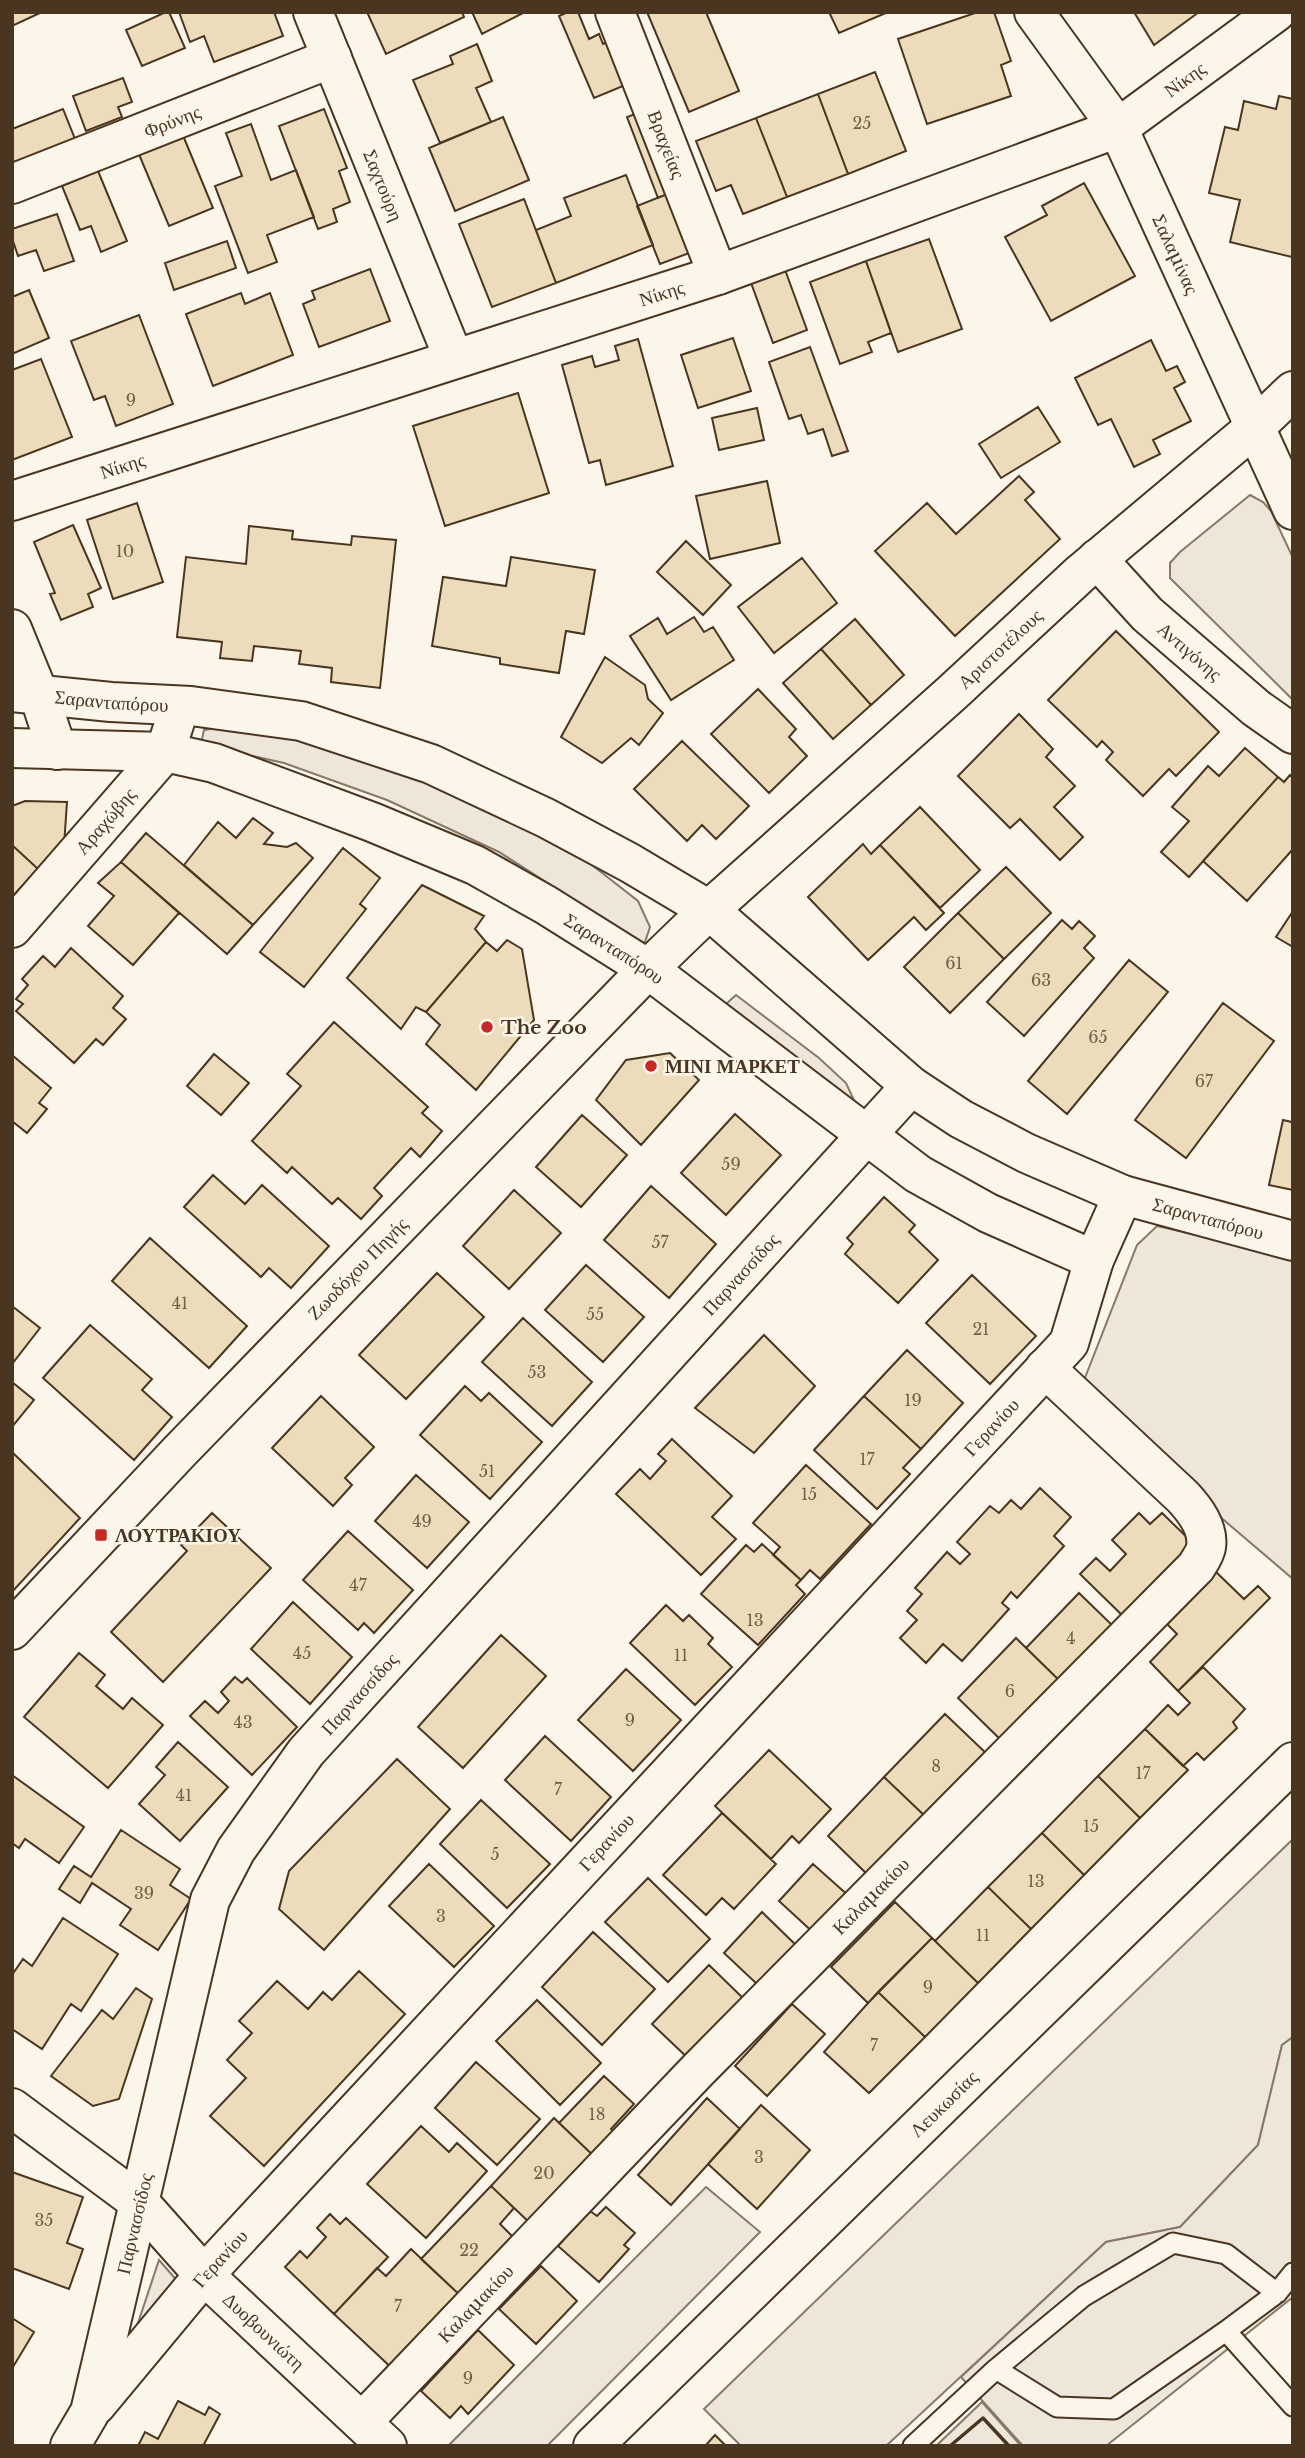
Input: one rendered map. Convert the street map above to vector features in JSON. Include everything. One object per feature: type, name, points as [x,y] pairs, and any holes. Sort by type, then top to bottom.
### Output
[{"type":"street","name":"Σαχτούρη","points":[[313,12],[454,359]]},
{"type":"street","name":"Βραχείας","points":[[615,12],[718,275]]},
{"type":"street","name":"Σαλαμίνας","points":[[1034,12],[1118,128],[1293,510]]},
{"type":"street","name":"Νίκης","points":[[12,501],[718,275],[1118,128],[1276,12]]},
{"type":"street","name":"Φρύνης","points":[[12,184],[332,58]]},
{"type":"street","name":"Αριστοτέλους","points":[[709,910],[1097,559],[1255,428],[1293,391]]},
{"type":"street","name":"Αντιγόνης","points":[[1097,559],[1147,614],[1256,708],[1293,734]]},
{"type":"street","points":[[12,629],[26,694],[57,750]]},
{"type":"street","name":"Σαρανταπόρου","points":[[26,694],[180,706],[301,721],[431,764],[546,818],[709,910],[911,1086],[961,1119],[1026,1153],[1123,1195],[1293,1241]]},
{"type":"street","name":"Αραχώβης","points":[[12,928],[165,752],[180,706]]},
{"type":"street","name":"Σαρανταπόρου","points":[[12,748],[165,752],[214,762],[372,822],[475,865],[546,905],[648,969],[918,1174],[988,1213],[1094,1260]]},
{"type":"street","name":"Ζωοδόχου Πηγής","points":[[12,1630],[178,1451],[648,969],[709,910]]},
{"type":"street","name":"Παρνασσίδος","points":[[70,2446],[90,2412],[210,1900],[236,1850],[306,1752],[911,1086]]},
{"type":"street","points":[[1094,1260],[1123,1195]]},
{"type":"street","name":"Γερανίου","points":[[90,2412],[204,2275],[1069,1343],[1094,1260]]},
{"type":"street","name":"Καλαμακίου","points":[[375,2434],[698,2070],[1196,1567],[1206,1548],[1205,1534],[1198,1513],[1045,1368]]},
{"type":"street","name":"Λευκωσίας","points":[[593,2446],[1293,1762]]},
{"type":"street","name":"Δυοβουνιώτη","points":[[12,2108],[140,2203],[204,2275],[375,2434]]},
{"type":"lane","points":[[913,2446],[996,2369],[1084,2296],[1173,2242],[1226,2254],[1278,2293]]},
{"type":"lane","points":[[996,2369],[1056,2407],[1114,2409],[1278,2293],[1293,2273]]},
{"type":"lane","points":[[1227,2331],[1293,2406]]},
{"type":"shaded area","points":[[1250,495],[1263,502],[1271,511],[1293,558],[1293,700],[1170,578],[1170,563],[1180,552]]},
{"type":"shaded area","points":[[222,727],[311,740],[467,792],[583,858],[638,901],[650,927],[645,942],[632,947],[565,894],[499,852],[387,800],[284,763],[207,746],[202,739],[204,730]]},
{"type":"shaded area","points":[[736,995],[819,1058],[846,1083],[858,1109],[726,1004]]},
{"type":"shaded area","points":[[1157,1226],[1293,1257],[1293,1579],[1205,1504],[1081,1388],[1137,1245]]},
{"type":"shaded area","points":[[1293,1839],[1293,2037],[1282,2045],[1258,2145],[1180,2227],[1106,2242],[886,2446],[741,2446],[704,2409]]},
{"type":"shaded area","points":[[1293,2037],[1293,2297],[1106,2446],[1023,2446],[961,2377],[1106,2242],[1180,2227],[1258,2145],[1282,2045]]},
{"type":"shaded area","points":[[706,2187],[760,2232],[547,2446],[448,2446]]},
{"type":"shaded area","points":[[159,2260],[180,2284],[134,2335]]},
{"type":"shaded area","points":[[982,2402],[1021,2446],[936,2446]]},
{"type":"building","points":[[12,12],[42,12],[12,26]]},
{"type":"building","points":[[169,12],[185,48],[142,66],[126,30]]},
{"type":"building","points":[[179,12],[274,12],[283,36],[214,62],[204,36],[190,42]]},
{"type":"building","points":[[367,12],[462,12],[464,17],[386,54]]},
{"type":"building","points":[[472,12],[525,12],[482,34]]},
{"type":"building","points":[[578,12],[589,39],[599,34],[603,44],[622,36],[640,79],[594,98],[559,16]]},
{"type":"building","points":[[647,12],[706,12],[739,91],[689,112]]},
{"type":"building","points":[[829,12],[888,12],[839,33]]},
{"type":"building","points":[[978,12],[994,12],[1011,61],[1001,65],[1011,96],[927,124],[898,39]]},
{"type":"building","points":[[1134,12],[1199,12],[1154,45]]},
{"type":"building","points":[[477,44],[492,81],[476,88],[491,122],[440,143],[413,80],[453,64],[450,56]]},
{"type":"building","points":[[875,72],[906,151],[848,174],[818,94]]},
{"type":"building","points":[[123,78],[132,102],[118,107],[122,117],[86,131],[73,96]]},
{"type":"building","points":[[818,94],[848,174],[787,197],[756,118]]},
{"type":"building","points":[[1279,96],[1293,99],[1292,257],[1230,242],[1240,200],[1209,193],[1225,127],[1238,130],[1244,101],[1276,109]]},
{"type":"building","points":[[651,108],[682,188],[658,198],[627,117]]},
{"type":"building","points":[[63,109],[75,139],[12,163],[12,129]]},
{"type":"building","points":[[324,109],[347,168],[339,171],[350,202],[333,209],[337,222],[318,229],[279,126]]},
{"type":"building","points":[[503,117],[529,180],[455,211],[429,148]]},
{"type":"building","points":[[756,118],[787,197],[743,214],[731,185],[716,191],[696,141]]},
{"type":"building","points":[[251,124],[271,180],[296,170],[314,217],[267,235],[277,262],[248,273],[215,186],[242,176],[226,133]]},
{"type":"building","points":[[182,133],[213,208],[169,226],[138,152]]},
{"type":"building","points":[[98,171],[127,241],[101,252],[91,226],[80,230],[62,186]]},
{"type":"building","points":[[626,175],[653,245],[556,283],[536,230],[571,216],[564,198]]},
{"type":"building","points":[[1084,183],[1135,276],[1051,321],[1005,237],[1047,215],[1042,206]]},
{"type":"building","points":[[682,188],[705,247],[660,264],[637,206]]},
{"type":"building","points":[[524,199],[556,283],[492,307],[459,224]]},
{"type":"building","points":[[57,214],[74,261],[44,271],[36,250],[18,256],[12,229]]},
{"type":"building","points":[[929,239],[962,329],[898,352],[866,261]]},
{"type":"building","points":[[227,241],[236,268],[174,290],[165,263]]},
{"type":"building","points":[[866,261],[891,333],[868,342],[872,352],[840,364],[810,282]]},
{"type":"building","points":[[784,267],[807,330],[773,343],[750,280]]},
{"type":"building","points":[[370,269],[390,321],[319,347],[303,304],[315,299],[312,291]]},
{"type":"building","points":[[29,290],[49,338],[12,354],[12,297]]},
{"type":"building","points":[[241,293],[245,304],[270,293],[293,355],[213,386],[186,314]]},
{"type":"building","points":[[139,315],[173,404],[116,426],[105,396],[94,400],[71,341]]},
{"type":"building","points":[[733,338],[751,391],[698,408],[681,355]]},
{"type":"building","points":[[638,339],[673,466],[606,485],[600,460],[589,463],[562,365],[592,356],[595,367],[619,360],[615,346]]},
{"type":"building","points":[[1151,340],[1166,371],[1177,366],[1185,382],[1174,388],[1191,421],[1153,440],[1160,454],[1134,467],[1111,419],[1098,425],[1075,378]]},
{"type":"building","points":[[810,347],[848,451],[832,456],[823,429],[808,434],[801,415],[789,419],[769,362]]},
{"type":"building","points":[[41,359],[72,437],[12,460],[12,370]]},
{"type":"building","points":[[518,393],[549,493],[445,526],[413,426]]},
{"type":"building","points":[[1038,407],[1060,442],[1001,478],[979,444]]},
{"type":"building","points":[[757,408],[764,440],[719,450],[712,418]]},
{"type":"building","points":[[1019,476],[1034,492],[1025,500],[1060,539],[955,636],[875,551],[927,503],[956,534]]},
{"type":"building","points":[[767,481],[780,543],[710,559],[696,496]]},
{"type":"building","points":[[137,503],[163,582],[113,599],[87,520]]},
{"type":"building","points":[[73,525],[101,588],[88,594],[93,607],[61,620],[50,594],[55,593],[34,542]]},
{"type":"building","points":[[249,526],[293,531],[292,539],[351,545],[352,536],[396,540],[380,688],[331,682],[332,668],[299,664],[301,651],[254,646],[252,661],[220,658],[222,642],[177,637],[186,557],[246,564]]},
{"type":"building","points":[[686,541],[731,585],[703,615],[657,572]]},
{"type":"building","points":[[511,557],[595,570],[584,634],[566,631],[559,673],[500,664],[500,658],[432,646],[443,577],[506,586]]},
{"type":"building","points":[[802,558],[837,603],[774,653],[738,607]]},
{"type":"building","points":[[694,617],[704,632],[713,627],[734,660],[671,700],[630,636],[658,618],[667,634]]},
{"type":"building","points":[[855,619],[904,675],[871,705],[821,649]]},
{"type":"building","points":[[1116,631],[1219,732],[1176,776],[1169,769],[1143,796],[1106,760],[1113,752],[1102,741],[1097,747],[1048,700]]},
{"type":"building","points":[[821,649],[871,705],[833,739],[783,683]]},
{"type":"building","points":[[605,657],[645,685],[648,699],[663,713],[639,745],[631,738],[602,763],[561,737]]},
{"type":"building","points":[[758,689],[796,729],[789,737],[807,756],[769,793],[711,734]]},
{"type":"building","points":[[1019,714],[1053,749],[1046,757],[1075,786],[1054,807],[1083,837],[1060,860],[1020,819],[1010,828],[958,776]]},
{"type":"building","points":[[682,741],[749,806],[716,839],[702,825],[687,841],[634,789]]},
{"type":"building","points":[[1245,748],[1278,777],[1189,877],[1161,852],[1189,821],[1172,807],[1208,766],[1219,776]]},
{"type":"building","points":[[1290,775],[1293,778],[1293,849],[1247,901],[1203,861],[1278,777],[1284,782]]},
{"type":"building","points":[[25,801],[67,802],[64,846],[38,869],[12,845],[12,806]]},
{"type":"building","points":[[920,807],[980,870],[940,908],[880,845]]},
{"type":"building","points":[[253,818],[273,833],[264,844],[287,847],[296,843],[313,858],[253,925],[184,865],[218,822],[236,838]]},
{"type":"building","points":[[146,833],[253,925],[227,954],[121,862]]},
{"type":"building","points":[[863,844],[871,854],[880,845],[944,913],[926,930],[914,917],[868,960],[808,897]]},
{"type":"building","points":[[12,845],[38,869],[12,897]]},
{"type":"building","points":[[343,848],[380,878],[360,904],[366,909],[304,987],[260,952]]},
{"type":"building","points":[[121,862],[179,913],[133,965],[88,926],[114,896],[98,883]]},
{"type":"building","points":[[1006,867],[1051,913],[1004,959],[958,913]]},
{"type":"building","points":[[422,885],[484,916],[475,929],[486,942],[426,1012],[416,1007],[401,1029],[347,978]]},
{"type":"building","points":[[1293,911],[1293,947],[1276,937]]},
{"type":"building","points":[[958,913],[1004,959],[950,1013],[904,967]]},
{"type":"building","points":[[1062,920],[1072,929],[1079,921],[1095,936],[1084,948],[1094,958],[1024,1036],[987,1002]]},
{"type":"building","points":[[507,940],[522,949],[534,1020],[476,1090],[426,1044],[440,1025],[426,1012],[486,942],[497,951]]},
{"type":"building","points":[[71,948],[123,996],[113,1008],[126,1019],[103,1045],[96,1039],[74,1063],[16,1011],[23,1004],[16,999],[28,985],[22,979],[43,956],[55,967]]},
{"type":"building","points":[[1129,960],[1168,992],[1067,1114],[1028,1081]]},
{"type":"building","points":[[1223,1003],[1274,1041],[1186,1158],[1135,1120]]},
{"type":"building","points":[[334,1022],[428,1107],[422,1113],[442,1131],[420,1157],[411,1148],[374,1188],[382,1196],[361,1219],[338,1198],[332,1204],[292,1167],[287,1173],[252,1141],[301,1086],[287,1074]]},
{"type":"building","points":[[670,1053],[699,1080],[641,1145],[596,1100],[626,1060]]},
{"type":"building","points":[[214,1054],[249,1083],[221,1115],[187,1086]]},
{"type":"building","points":[[12,1055],[51,1088],[39,1103],[47,1109],[27,1133],[12,1121]]},
{"type":"building","points":[[735,1114],[781,1155],[726,1215],[681,1173]]},
{"type":"building","points":[[582,1115],[627,1155],[581,1207],[536,1167]]},
{"type":"building","points":[[1283,1120],[1293,1120],[1293,1190],[1269,1185]]},
{"type":"building","points":[[213,1175],[245,1204],[262,1185],[329,1246],[291,1288],[269,1268],[261,1277],[184,1207]]},
{"type":"building","points":[[651,1186],[716,1244],[669,1298],[604,1240]]},
{"type":"building","points":[[514,1190],[561,1233],[509,1289],[463,1246]]},
{"type":"building","points":[[884,1197],[915,1225],[909,1232],[938,1260],[898,1303],[845,1254],[853,1244],[847,1238]]},
{"type":"building","points":[[150,1238],[247,1326],[209,1368],[112,1281]]},
{"type":"building","points":[[586,1265],[644,1317],[603,1362],[545,1310]]},
{"type":"building","points":[[437,1273],[484,1317],[406,1399],[359,1355]]},
{"type":"building","points":[[972,1275],[1036,1336],[990,1384],[926,1323]]},
{"type":"building","points":[[12,1306],[40,1328],[12,1364]]},
{"type":"building","points":[[523,1318],[592,1382],[552,1426],[482,1362]]},
{"type":"building","points":[[90,1325],[152,1379],[142,1390],[172,1417],[134,1460],[43,1378]]},
{"type":"building","points":[[764,1335],[815,1386],[754,1453],[695,1408]]},
{"type":"building","points":[[907,1350],[963,1403],[921,1449],[864,1396]]},
{"type":"building","points":[[12,1382],[34,1400],[12,1427]]},
{"type":"building","points":[[465,1386],[481,1401],[489,1393],[542,1442],[490,1499],[420,1435]]},
{"type":"building","points":[[321,1396],[374,1447],[345,1478],[352,1485],[333,1506],[272,1448]]},
{"type":"building","points":[[864,1396],[921,1449],[903,1468],[910,1474],[877,1509],[814,1450]]},
{"type":"building","points":[[672,1439],[732,1496],[712,1517],[736,1539],[701,1575],[616,1494],[640,1469],[650,1479],[666,1461],[658,1454]]},
{"type":"building","points":[[12,1452],[80,1518],[12,1592]]},
{"type":"building","points":[[806,1465],[871,1524],[820,1579],[810,1570],[801,1580],[773,1555],[780,1547],[753,1523]]},
{"type":"building","points":[[416,1475],[469,1522],[427,1568],[375,1521]]},
{"type":"building","points":[[1040,1488],[1071,1517],[1054,1536],[1064,1546],[1017,1598],[1011,1592],[1002,1603],[1009,1609],[962,1661],[943,1644],[926,1663],[900,1638],[917,1620],[907,1611],[922,1594],[915,1588],[947,1552],[960,1564],[970,1554],[957,1542],[990,1506],[999,1513],[1011,1500],[1021,1509]]},
{"type":"building","points":[[212,1513],[271,1568],[163,1682],[111,1632],[187,1551],[181,1545]]},
{"type":"building","points":[[1139,1513],[1150,1524],[1162,1513],[1198,1548],[1127,1620],[1080,1574],[1096,1558],[1110,1571],[1126,1554],[1112,1540]]},
{"type":"building","points":[[348,1531],[413,1590],[374,1633],[364,1623],[358,1630],[303,1580]]},
{"type":"building","points":[[762,1544],[801,1580],[796,1585],[805,1594],[758,1645],[701,1594],[746,1545],[754,1552]]},
{"type":"building","points":[[1215,1571],[1244,1599],[1258,1586],[1270,1598],[1178,1691],[1150,1662],[1177,1634],[1165,1622]]},
{"type":"building","points":[[1079,1593],[1115,1628],[1062,1683],[1026,1648]]},
{"type":"building","points":[[293,1602],[352,1657],[310,1704],[251,1649]]},
{"type":"building","points":[[666,1605],[683,1621],[689,1615],[713,1638],[708,1644],[732,1667],[695,1705],[630,1643]]},
{"type":"building","points":[[501,1635],[546,1676],[463,1768],[418,1727]]},
{"type":"building","points":[[1016,1638],[1062,1683],[1004,1743],[958,1698]]},
{"type":"building","points":[[79,1653],[105,1675],[96,1686],[123,1709],[132,1698],[163,1725],[108,1788],[24,1717]]},
{"type":"building","points":[[1203,1667],[1245,1709],[1233,1722],[1237,1728],[1204,1760],[1197,1753],[1183,1766],[1145,1729],[1168,1705],[1178,1715],[1190,1703],[1178,1691]]},
{"type":"building","points":[[626,1669],[681,1720],[633,1771],[578,1720]]},
{"type":"building","points":[[235,1677],[242,1683],[247,1678],[297,1727],[252,1775],[190,1716],[205,1701],[218,1713],[229,1701],[221,1692]]},
{"type":"building","points":[[945,1714],[988,1755],[927,1818],[884,1777]]},
{"type":"building","points":[[1145,1729],[1188,1770],[1140,1818],[1098,1776]]},
{"type":"building","points":[[545,1736],[611,1797],[571,1841],[505,1780]]},
{"type":"building","points":[[178,1742],[228,1787],[180,1841],[139,1804],[165,1775],[156,1767]]},
{"type":"building","points":[[769,1750],[831,1809],[799,1843],[792,1836],[771,1859],[715,1806]]},
{"type":"building","points":[[397,1759],[450,1809],[324,1950],[279,1909],[289,1871]]},
{"type":"building","points":[[12,1775],[84,1827],[59,1863],[25,1839],[19,1848],[12,1843]]},
{"type":"building","points":[[1098,1776],[1140,1818],[1084,1875],[1042,1833]]},
{"type":"building","points":[[884,1777],[927,1818],[870,1877],[828,1836]]},
{"type":"building","points":[[481,1800],[550,1864],[507,1908],[440,1844]]},
{"type":"building","points":[[722,1813],[776,1864],[734,1909],[722,1898],[706,1915],[663,1875]]},
{"type":"building","points":[[121,1830],[180,1869],[170,1885],[191,1899],[158,1950],[120,1925],[131,1909],[92,1883],[80,1903],[59,1889],[74,1866],[91,1877]]},
{"type":"building","points":[[1042,1833],[1084,1875],[1031,1929],[988,1887]]},
{"type":"building","points":[[429,1864],[494,1926],[454,1967],[389,1906]]},
{"type":"building","points":[[813,1864],[850,1897],[816,1935],[779,1901]]},
{"type":"building","points":[[648,1878],[710,1939],[668,1982],[605,1922]]},
{"type":"building","points":[[988,1887],[1031,1929],[978,1983],[935,1941]]},
{"type":"building","points":[[895,1902],[932,1938],[868,2003],[831,1967]]},
{"type":"building","points":[[762,1912],[802,1951],[758,1985],[724,1953]]},
{"type":"building","points":[[63,1918],[118,1954],[81,2011],[71,2004],[42,2049],[12,2029],[12,1975],[23,1959],[32,1966]]},
{"type":"building","points":[[593,1932],[655,1989],[602,2045],[542,1987]]},
{"type":"building","points":[[932,1938],[978,1983],[925,2037],[878,1992]]},
{"type":"building","points":[[709,1965],[747,2002],[690,2060],[652,2024]]},
{"type":"building","points":[[359,1971],[405,2014],[264,2166],[210,2116],[246,2078],[227,2060],[252,2033],[239,2021],[277,1981],[308,2009],[323,1992],[332,2000]]},
{"type":"building","points":[[136,1988],[152,1999],[119,2099],[93,2106],[51,2076],[102,2010],[113,2019]]},
{"type":"building","points":[[878,1992],[925,2037],[869,2093],[824,2052]]},
{"type":"building","points":[[537,2000],[601,2063],[560,2105],[496,2041]]},
{"type":"building","points":[[792,2004],[825,2034],[767,2096],[735,2066]]},
{"type":"building","points":[[476,2062],[540,2119],[497,2165],[435,2108]]},
{"type":"building","points":[[604,2076],[634,2104],[611,2129],[619,2137],[598,2160],[559,2123]]},
{"type":"building","points":[[707,2098],[740,2129],[671,2205],[638,2175]]},
{"type":"building","points":[[761,2105],[810,2150],[757,2209],[708,2164]]},
{"type":"building","points":[[554,2118],[598,2160],[534,2227],[491,2186]]},
{"type":"building","points":[[421,2126],[449,2152],[457,2143],[487,2171],[426,2238],[367,2184]]},
{"type":"building","points":[[12,2172],[83,2197],[67,2243],[83,2249],[69,2289],[12,2268]]},
{"type":"building","points":[[491,2186],[514,2208],[500,2224],[517,2241],[463,2298],[421,2259]]},
{"type":"building","points":[[606,2207],[635,2233],[624,2245],[629,2249],[599,2282],[558,2246],[590,2211],[597,2216]]},
{"type":"building","points":[[330,2214],[340,2224],[346,2218],[388,2257],[334,2314],[285,2267],[300,2251],[307,2258],[326,2237],[317,2228]]},
{"type":"building","points":[[411,2249],[463,2298],[395,2371],[334,2314],[377,2268],[386,2276]]},
{"type":"building","points":[[541,2266],[577,2301],[536,2344],[499,2309]]},
{"type":"building","points":[[12,2318],[34,2332],[13,2367],[12,2366]]},
{"type":"building","points":[[478,2330],[514,2365],[468,2414],[461,2406],[450,2418],[421,2391]]},
{"type":"building","points":[[178,2401],[205,2415],[209,2407],[220,2414],[203,2446],[138,2446],[145,2432],[158,2439]]},
{"type":"building","points":[[715,2435],[726,2446],[705,2446]]},
{"type":"wall","points":[[950,2446],[983,2418],[1009,2446]]},
{"type":"place","name":"The Zoo","points":[[487,1027]]},
{"type":"place","name":"ΜΙΝΙ ΜΑΡΚΕΤ","points":[[651,1066]]},
{"type":"place","name":"ΛΟΥΤΡΑΚΙΟΥ","points":[[101,1535]]}]
